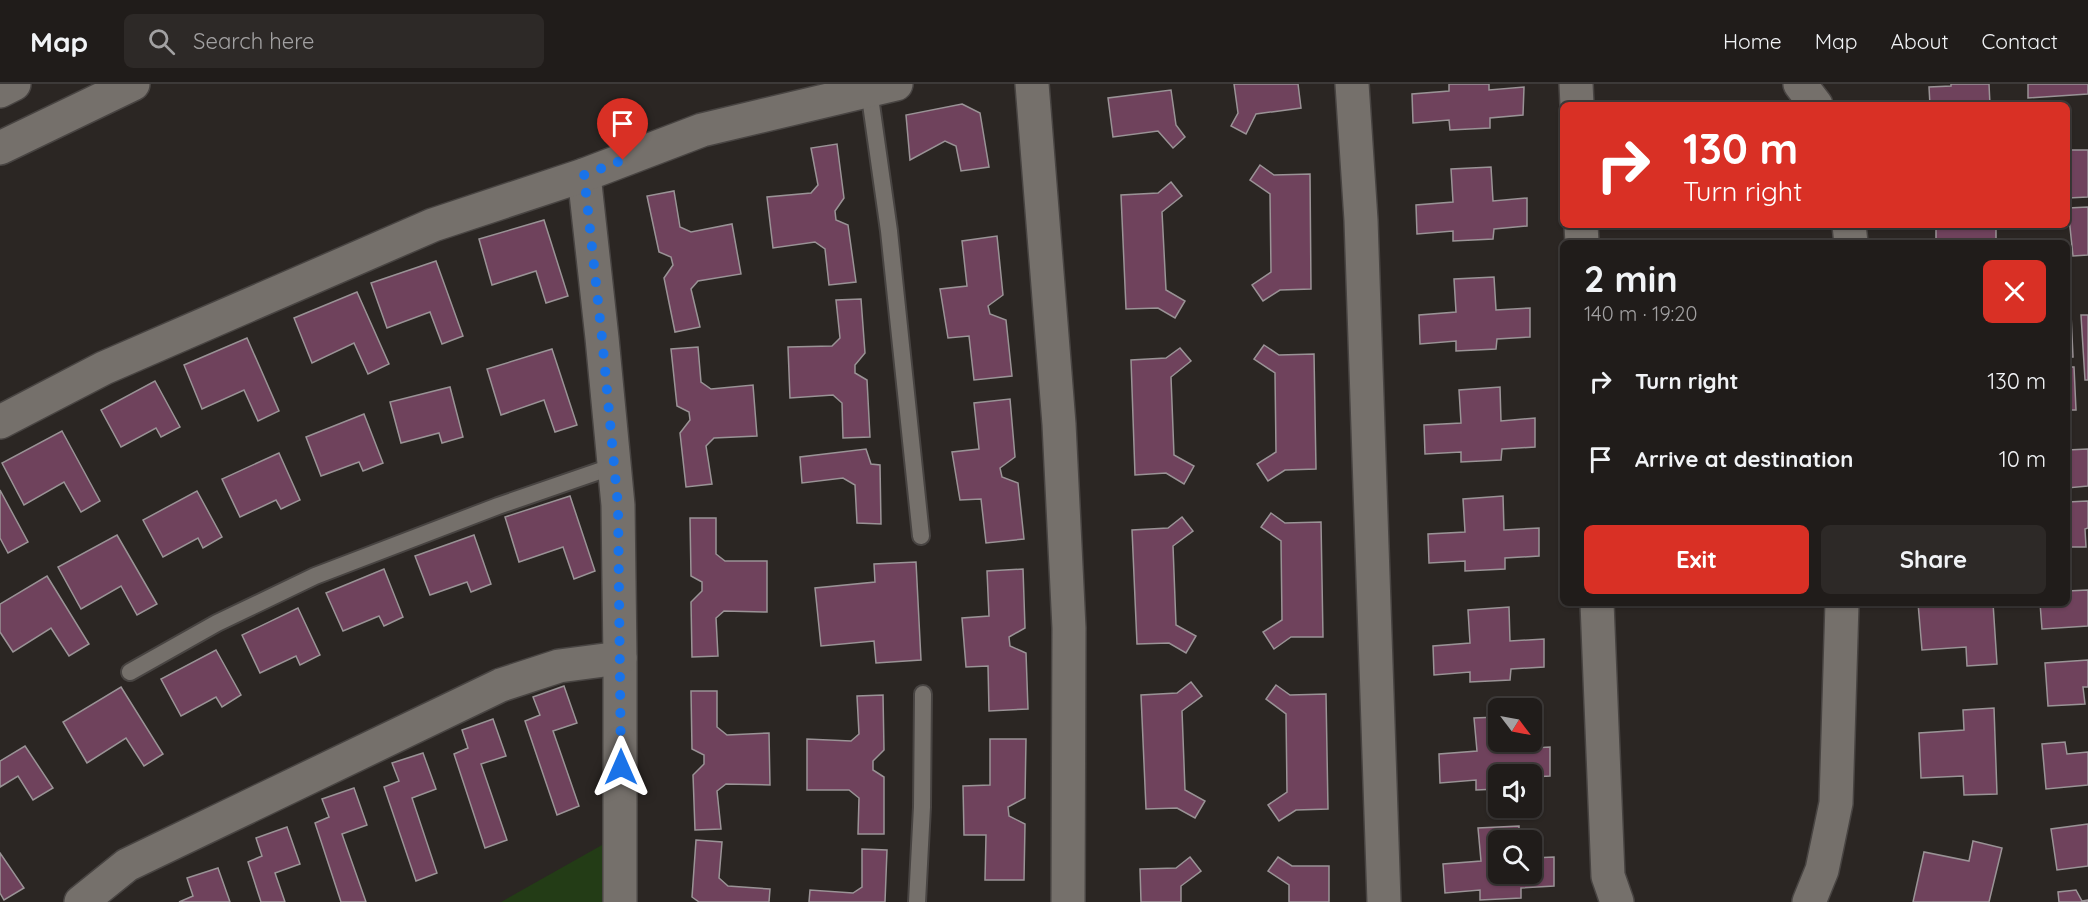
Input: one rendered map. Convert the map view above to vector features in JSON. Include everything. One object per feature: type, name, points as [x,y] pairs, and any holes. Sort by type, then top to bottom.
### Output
[{"type":"street","points":[[0,91],[14,84]]},
{"type":"street","points":[[0,148],[133,84]]},
{"type":"street","points":[[1032,84],[1059,424],[1069,628],[1068,902]]},
{"type":"street","points":[[1352,84],[1361,220],[1384,902]]},
{"type":"street","points":[[1576,84],[1577,102]]},
{"type":"street","points":[[1800,84],[1814,102]]},
{"type":"street","points":[[0,422],[104,368],[433,225],[584,175],[702,130],[883,87]]},
{"type":"street","points":[[584,175],[618,506],[620,902]]},
{"type":"street","points":[[1597,606],[1608,876],[1617,902]]},
{"type":"street","points":[[1809,902],[1822,870],[1836,803],[1842,606]]},
{"type":"street","points":[[81,902],[127,865],[501,685],[559,666],[620,658]]},
{"type":"lane","points":[[883,87],[889,231],[921,536]]},
{"type":"lane","points":[[130,672],[217,623],[315,576],[498,506],[614,466]]},
{"type":"lane","points":[[918,902],[923,694]]},
{"type":"green space","points":[[618,836],[614,902],[501,902]]},
{"type":"building","points":[[1234,84],[1298,84],[1301,108],[1256,114],[1246,134],[1231,126],[1238,113]]},
{"type":"building","points":[[1449,84],[1489,84],[1489,90],[1524,87],[1523,115],[1490,118],[1490,128],[1450,130],[1449,120],[1413,123],[1412,94],[1449,91]]},
{"type":"building","points":[[1951,84],[1989,84],[1990,102],[1930,102],[1929,87],[1951,86]]},
{"type":"building","points":[[2028,84],[2088,84],[2088,94],[2028,98]]},
{"type":"building","points":[[1171,90],[1176,125],[1185,137],[1173,148],[1158,131],[1113,137],[1108,98]]},
{"type":"building","points":[[962,104],[980,113],[989,167],[961,171],[956,146],[945,141],[910,160],[906,115]]},
{"type":"building","points":[[837,144],[844,198],[835,211],[836,220],[848,225],[856,282],[829,285],[825,249],[815,242],[773,248],[767,197],[811,193],[818,185],[811,148]]},
{"type":"building","points":[[2070,150],[2088,150],[2088,197],[2070,198]]},
{"type":"building","points":[[1260,165],[1274,175],[1310,174],[1311,289],[1280,290],[1263,301],[1252,285],[1271,272],[1270,194],[1250,180]]},
{"type":"building","points":[[1491,167],[1493,201],[1527,198],[1527,226],[1494,229],[1493,239],[1453,241],[1453,231],[1417,234],[1416,205],[1453,202],[1451,169]]},
{"type":"building","points":[[1171,182],[1182,196],[1162,212],[1166,290],[1185,301],[1175,318],[1158,308],[1126,309],[1121,195],[1158,193]]},
{"type":"building","points":[[674,191],[680,227],[691,232],[732,224],[741,274],[698,281],[691,289],[700,327],[675,332],[664,278],[673,265],[671,257],[659,252],[647,196]]},
{"type":"building","points":[[2088,207],[2088,255],[2073,256],[2070,208]]},
{"type":"building","points":[[544,220],[568,296],[546,303],[536,271],[492,285],[479,239]]},
{"type":"building","points":[[1936,228],[1996,228],[1996,240],[1936,240]]},
{"type":"building","points":[[997,236],[1003,295],[988,306],[990,314],[1006,320],[1012,376],[974,380],[969,336],[948,338],[940,289],[967,286],[962,241]]},
{"type":"building","points":[[436,261],[463,336],[442,344],[430,312],[387,328],[371,283]]},
{"type":"building","points":[[1494,277],[1496,310],[1530,308],[1530,337],[1497,339],[1496,349],[1456,351],[1456,341],[1420,344],[1419,315],[1456,312],[1454,279]]},
{"type":"building","points":[[357,292],[389,364],[368,374],[354,343],[312,363],[294,318]]},
{"type":"building","points":[[861,299],[865,353],[855,365],[855,373],[867,380],[870,437],[843,438],[842,403],[833,395],[790,398],[788,347],[832,346],[840,338],[836,300]]},
{"type":"building","points":[[2070,314],[2071,314],[2073,357],[2070,357]]},
{"type":"building","points":[[2081,315],[2088,315],[2088,380],[2085,380]]},
{"type":"building","points":[[247,338],[279,411],[258,421],[244,390],[202,409],[184,365]]},
{"type":"building","points":[[1264,345],[1279,355],[1314,354],[1316,469],[1285,470],[1268,481],[1257,464],[1276,452],[1275,373],[1254,359]]},
{"type":"building","points":[[698,347],[701,382],[711,389],[753,385],[757,436],[714,438],[706,446],[712,484],[686,487],[680,433],[690,420],[689,412],[677,406],[671,349]]},
{"type":"building","points":[[1180,348],[1191,361],[1171,377],[1174,455],[1194,466],[1184,484],[1166,473],[1135,475],[1131,360],[1166,358]]},
{"type":"building","points":[[552,349],[577,425],[555,432],[544,400],[501,415],[487,369]]},
{"type":"building","points":[[2070,367],[2074,367],[2076,410],[2070,410]]},
{"type":"building","points":[[155,381],[180,427],[161,437],[156,428],[121,447],[101,410]]},
{"type":"building","points":[[450,387],[463,437],[442,443],[439,433],[401,443],[390,402]]},
{"type":"building","points":[[1500,387],[1501,421],[1535,418],[1535,447],[1502,449],[1501,460],[1461,462],[1461,452],[1425,454],[1424,425],[1461,423],[1459,390]]},
{"type":"building","points":[[1010,399],[1015,457],[1000,468],[1002,477],[1018,483],[1024,539],[986,543],[981,499],[960,500],[952,452],[979,449],[974,403]]},
{"type":"building","points":[[364,414],[383,463],[363,471],[359,462],[321,476],[306,437]]},
{"type":"building","points":[[62,431],[100,501],[81,512],[64,482],[24,505],[2,463]]},
{"type":"building","points":[[866,449],[871,464],[880,465],[881,524],[857,523],[855,485],[843,478],[802,483],[800,457]]},
{"type":"building","points":[[2088,449],[2088,486],[2070,488],[2070,450]]},
{"type":"building","points":[[279,453],[300,500],[281,509],[276,500],[240,517],[222,479]]},
{"type":"building","points":[[0,490],[28,542],[8,553],[0,538]]},
{"type":"building","points":[[197,491],[222,537],[203,548],[198,538],[163,557],[143,520]]},
{"type":"building","points":[[570,496],[595,571],[574,579],[563,547],[519,562],[505,517]]},
{"type":"building","points":[[1503,496],[1504,530],[1539,528],[1539,556],[1505,558],[1505,569],[1465,571],[1465,561],[1429,563],[1428,534],[1465,532],[1463,499]]},
{"type":"building","points":[[2088,501],[2086,547],[2070,547],[2070,502]]},
{"type":"building","points":[[1271,513],[1285,523],[1321,522],[1323,637],[1291,637],[1274,649],[1263,632],[1282,620],[1281,541],[1261,527]]},
{"type":"building","points":[[1182,517],[1193,531],[1173,546],[1176,625],[1196,636],[1186,653],[1169,643],[1137,644],[1132,530],[1168,528]]},
{"type":"building","points":[[690,518],[716,518],[716,554],[725,561],[767,561],[767,612],[724,611],[716,618],[718,656],[692,657],[691,602],[702,591],[702,582],[691,576]]},
{"type":"building","points":[[117,535],[157,604],[137,615],[121,586],[81,609],[58,567]]},
{"type":"building","points":[[474,535],[491,584],[471,592],[467,582],[430,595],[415,556]]},
{"type":"building","points":[[916,562],[921,660],[876,663],[874,641],[821,646],[815,588],[875,582],[874,564]]},
{"type":"building","points":[[384,569],[403,617],[384,626],[379,616],[343,631],[326,593]]},
{"type":"building","points":[[1023,569],[1025,628],[1009,637],[1010,646],[1026,653],[1028,709],[989,711],[988,666],[966,667],[962,618],[989,616],[987,571]]},
{"type":"building","points":[[47,576],[89,644],[69,656],[51,628],[13,652],[0,632],[0,604]]},
{"type":"building","points":[[2088,590],[2088,626],[2042,629],[2040,606],[2070,606],[2070,591]]},
{"type":"building","points":[[1918,606],[1993,606],[1997,664],[1967,666],[1966,647],[1922,650]]},
{"type":"building","points":[[1509,607],[1510,641],[1544,639],[1544,667],[1511,669],[1510,680],[1470,682],[1470,672],[1434,675],[1433,646],[1470,643],[1468,610]]},
{"type":"building","points":[[298,608],[320,655],[300,665],[296,656],[260,673],[242,635]]},
{"type":"building","points":[[216,650],[241,695],[222,707],[216,697],[181,716],[161,679]]},
{"type":"building","points":[[2088,660],[2088,687],[2083,687],[2085,704],[2048,706],[2045,663]]},
{"type":"building","points":[[1191,682],[1202,696],[1182,711],[1185,790],[1205,801],[1195,818],[1177,808],[1146,809],[1141,695],[1177,693]]},
{"type":"building","points":[[1276,685],[1290,695],[1326,694],[1328,809],[1296,810],[1279,821],[1268,805],[1287,792],[1286,714],[1266,699]]},
{"type":"building","points":[[564,686],[577,723],[553,731],[579,806],[557,815],[525,721],[540,715],[533,697]]},
{"type":"building","points":[[121,687],[163,754],[144,766],[126,738],[87,763],[63,722]]},
{"type":"building","points":[[691,691],[717,691],[717,727],[727,735],[769,733],[770,785],[726,784],[717,791],[721,829],[695,830],[693,775],[704,764],[704,755],[692,749]]},
{"type":"building","points":[[883,695],[884,750],[873,761],[873,770],[884,777],[884,834],[858,834],[859,798],[849,790],[807,790],[807,739],[851,741],[859,734],[857,696]]},
{"type":"building","points":[[1994,708],[1997,794],[1964,795],[1963,776],[1921,778],[1919,733],[1964,730],[1963,710]]},
{"type":"building","points":[[1488,717],[1488,752],[1542,752],[1542,747],[1550,747],[1550,776],[1542,776],[1542,764],[1488,764],[1488,789],[1476,790],[1476,780],[1440,783],[1439,754],[1477,751],[1474,718]]},
{"type":"building","points":[[493,719],[506,756],[481,764],[507,840],[485,848],[454,754],[468,748],[462,730]]},
{"type":"building","points":[[990,739],[1026,739],[1025,798],[1008,807],[1009,816],[1025,824],[1024,880],[985,880],[986,835],[964,835],[963,786],[990,785]]},
{"type":"building","points":[[2065,742],[2067,754],[2088,752],[2088,785],[2046,789],[2042,744]]},
{"type":"building","points":[[25,746],[53,788],[33,800],[18,776],[0,787],[0,761]]},
{"type":"building","points":[[423,753],[436,789],[412,798],[437,873],[416,881],[384,787],[399,781],[392,763]]},
{"type":"building","points":[[354,788],[367,825],[342,834],[366,902],[341,902],[315,823],[329,817],[322,799]]},
{"type":"building","points":[[2088,824],[2088,866],[2057,870],[2051,829]]},
{"type":"building","points":[[1519,826],[1519,830],[1488,830],[1488,884],[1542,884],[1542,858],[1554,857],[1554,886],[1521,888],[1521,898],[1480,900],[1480,890],[1445,893],[1443,864],[1481,861],[1478,828]]},
{"type":"building","points":[[287,827],[300,864],[275,873],[285,902],[261,902],[248,862],[262,856],[256,838]]},
{"type":"building","points":[[696,840],[722,842],[719,878],[728,886],[770,889],[769,902],[699,902],[692,897]]},
{"type":"building","points":[[1973,841],[2002,848],[1989,902],[1913,902],[1924,852],[1969,861]]},
{"type":"building","points":[[862,849],[887,850],[885,902],[809,902],[810,890],[853,893],[862,887]]},
{"type":"building","points":[[0,853],[24,888],[4,900],[0,893]]},
{"type":"building","points":[[1190,857],[1201,871],[1181,886],[1181,902],[1141,902],[1140,869],[1176,868]]},
{"type":"building","points":[[1278,857],[1292,866],[1329,866],[1329,902],[1289,902],[1289,885],[1268,871]]},
{"type":"building","points":[[218,868],[230,902],[179,902],[193,896],[187,878]]},
{"type":"building","points":[[2076,890],[2082,901],[2088,900],[2088,902],[2059,902],[2058,892]]},
{"type":"route","points":[[621,767],[618,506],[584,175],[623,160]]}]
